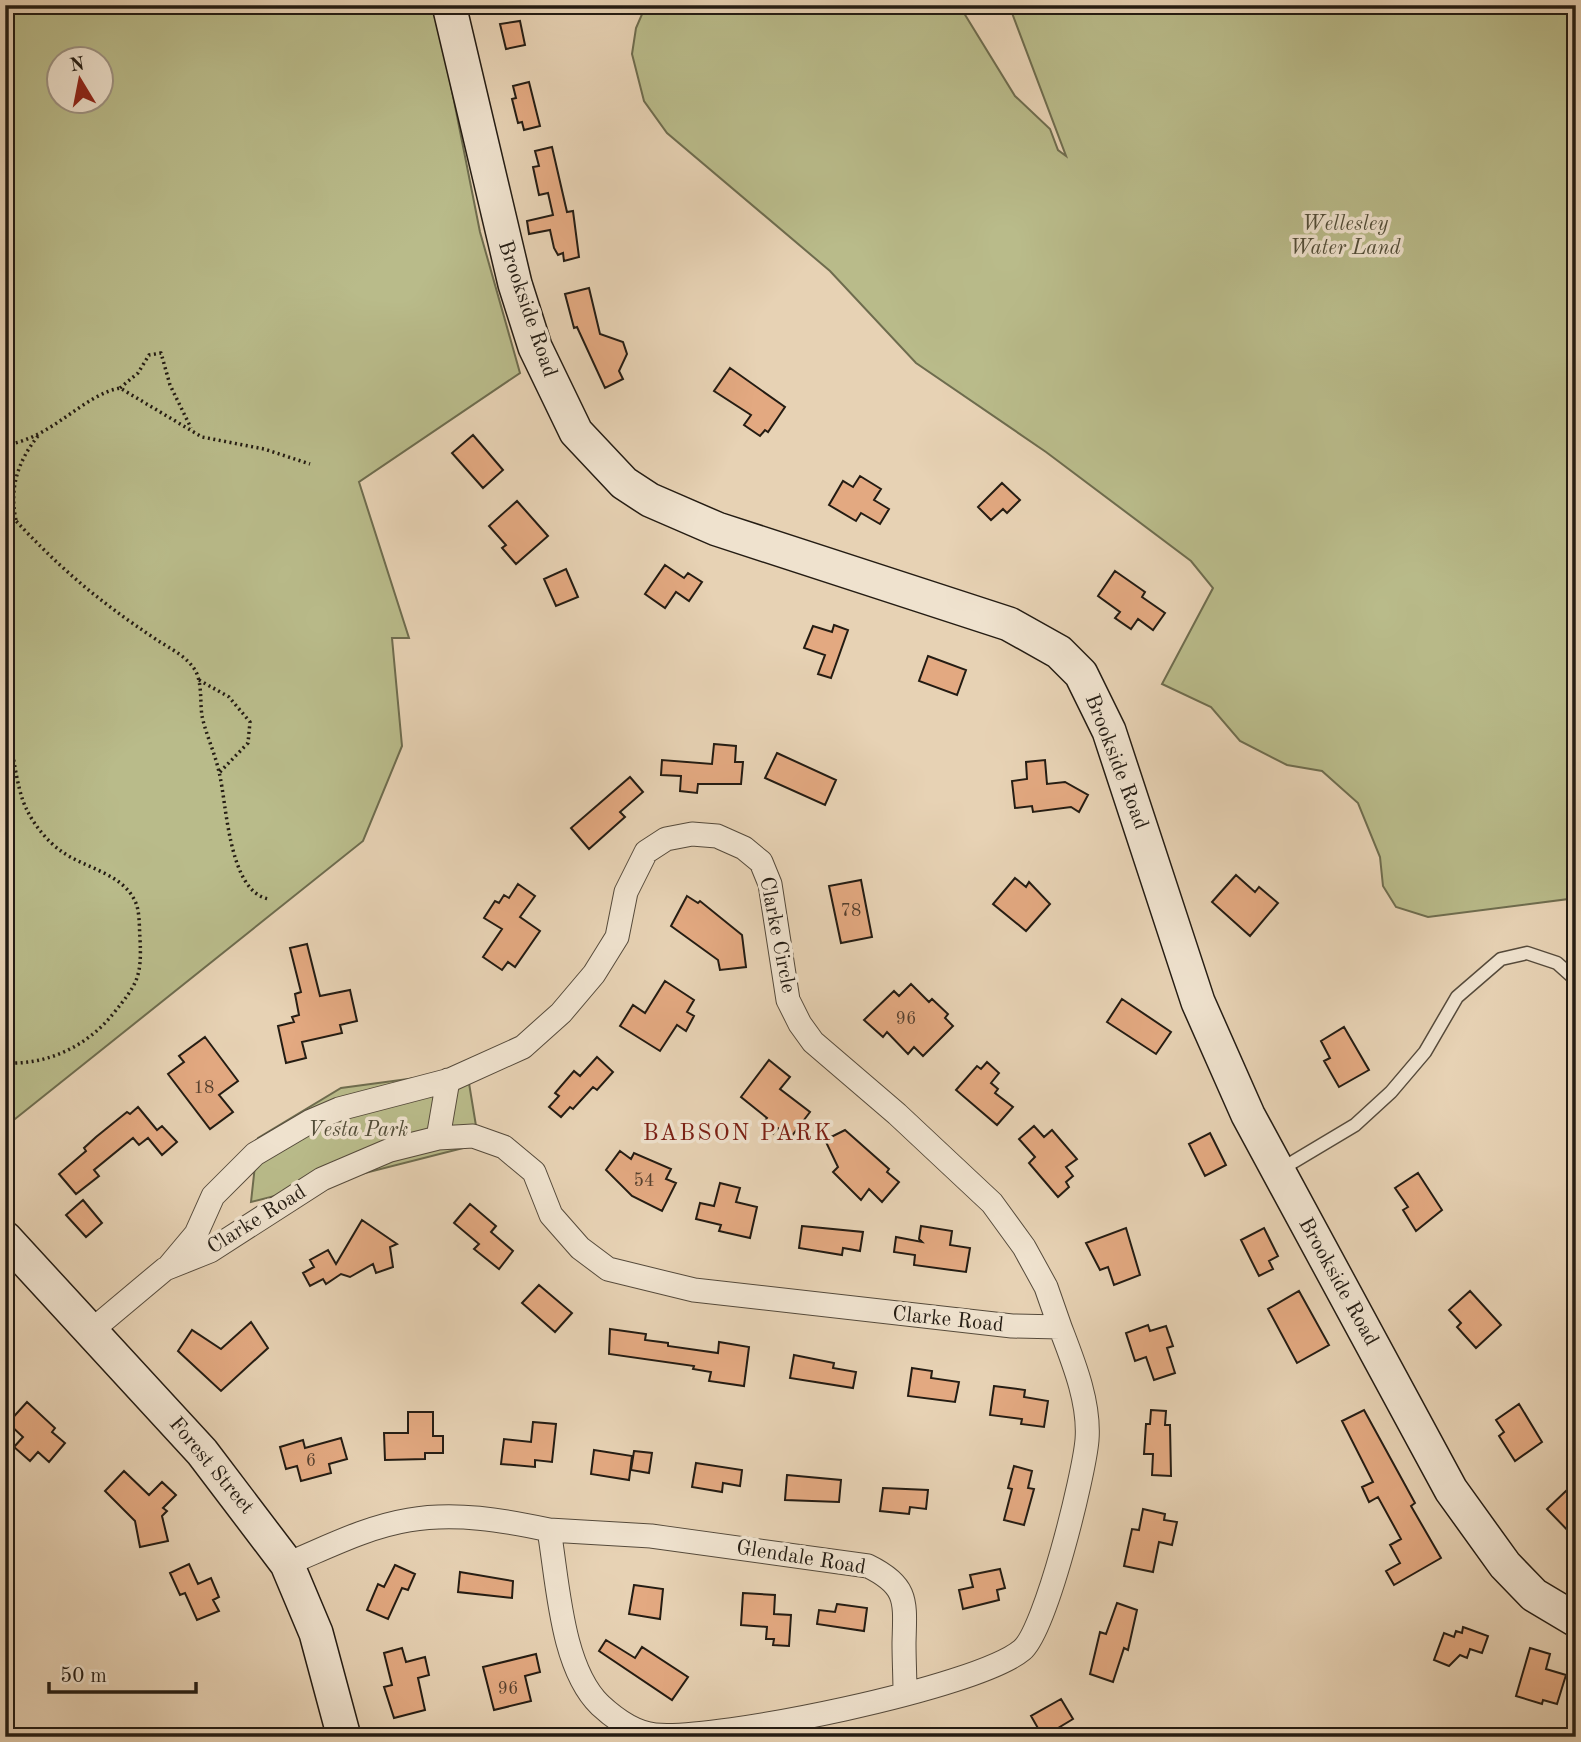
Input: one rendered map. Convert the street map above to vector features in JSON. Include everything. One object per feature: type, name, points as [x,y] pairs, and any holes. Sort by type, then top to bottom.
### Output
[{"type":"street","name":"Brookside Road","points":[[449,5],[500,230],[515,284],[535,347],[576,432],[624,483],[650,500],[717,529],[1009,624],[1059,652],[1081,674],[1109,731],[1198,1002],[1248,1115],[1451,1490],[1505,1565],[1534,1595],[1576,1620]]},
{"type":"street","name":"Clarke Circle","points":[[165,1269],[196,1234],[213,1196],[256,1154],[311,1121],[339,1109],[448,1080],[523,1047],[561,1013],[594,974],[617,937],[626,892],[646,852],[666,839],[692,834],[717,836],[744,848],[761,862],[770,884],[788,1000],[800,1024],[813,1042],[897,1114],[992,1203],[1024,1247],[1046,1287],[1060,1327]]},
{"type":"street","points":[[438,1138],[448,1080]]},
{"type":"street","name":"Clarke Road","points":[[91,1331],[165,1269],[210,1251],[322,1180],[390,1150],[438,1138],[473,1136],[504,1147],[534,1172],[551,1215],[580,1248],[608,1269],[694,1290],[1012,1326],[1060,1327]]},
{"type":"street","name":"Forest Street","points":[[5,1238],[202,1452],[287,1564],[316,1633],[344,1737]]},
{"type":"street","points":[[549,1530],[576,1672],[599,1704],[628,1726],[651,1735],[684,1736],[756,1726],[905,1693],[985,1670],[1023,1649],[1041,1620],[1057,1574],[1087,1439],[1083,1396],[1060,1327]]},
{"type":"street","name":"Glendale Road","points":[[287,1564],[368,1530],[409,1520],[481,1519],[549,1530],[651,1536],[868,1566],[890,1577],[903,1594],[906,1614],[905,1693]]},
{"type":"lane","points":[[1278,1172],[1355,1125],[1391,1092],[1425,1052],[1457,997],[1501,959],[1527,953],[1557,963],[1576,980]]},
{"type":"path","points":[[5,445],[39,435],[109,391],[120,388],[138,373],[149,355],[161,353],[170,385],[191,430]]},
{"type":"path","points":[[120,388],[191,430],[218,441],[264,449],[310,464]]},
{"type":"path","points":[[16,522],[14,483],[26,452],[39,435]]},
{"type":"path","points":[[5,509],[61,569],[106,607],[188,662],[199,680],[203,719],[219,772],[240,871],[255,892],[269,899]]},
{"type":"path","points":[[199,680],[229,696],[250,722],[248,743],[219,772]]},
{"type":"path","points":[[5,711],[28,813],[55,847],[120,882],[132,896],[138,915],[141,969],[131,993],[104,1025],[79,1043],[49,1059],[5,1063]]},
{"type":"green space","points":[[5,5],[435,5],[480,232],[520,373],[359,482],[409,638],[392,638],[402,746],[363,841],[5,1127]]},
{"type":"green space","name":"Wellesley Water Land","points":[[646,5],[959,5],[1015,96],[1050,129],[1058,150],[1066,156],[1009,5],[1576,5],[1576,898],[1428,917],[1396,907],[1383,886],[1380,857],[1358,803],[1322,771],[1287,765],[1240,741],[1211,707],[1162,684],[1213,588],[1191,561],[1046,452],[916,363],[830,271],[667,133],[644,101],[632,54],[636,28]]},
{"type":"green space","name":"Vesta Park","points":[[467,1071],[479,1144],[251,1202],[258,1138],[341,1088]]},
{"type":"building","points":[[520,21],[525,45],[506,49],[500,24]]},
{"type":"building","points":[[529,82],[540,126],[524,130],[522,122],[518,123],[512,99],[516,98],[513,86]]},
{"type":"building","points":[[552,147],[567,212],[573,211],[579,257],[564,261],[563,253],[558,255],[554,248],[550,230],[529,234],[527,221],[553,215],[548,193],[539,195],[533,167],[539,166],[535,151]]},
{"type":"building","points":[[589,288],[600,334],[623,342],[627,354],[619,371],[623,379],[605,388],[577,327],[574,328],[565,294]]},
{"type":"building","points":[[730,368],[785,407],[768,432],[765,430],[760,436],[744,425],[751,415],[714,391]]},
{"type":"building","points":[[473,435],[503,470],[483,488],[452,453]]},
{"type":"building","points":[[860,476],[881,489],[874,500],[889,509],[880,524],[861,513],[856,521],[829,505],[843,481],[853,487]]},
{"type":"building","points":[[1002,483],[1020,500],[1007,513],[1003,509],[991,520],[978,507]]},
{"type":"building","points":[[517,501],[548,536],[516,564],[502,548],[506,545],[489,526]]},
{"type":"building","points":[[665,565],[684,578],[688,573],[702,582],[689,601],[676,592],[665,608],[645,594]]},
{"type":"building","points":[[566,569],[578,597],[556,606],[544,579]]},
{"type":"building","points":[[1115,571],[1145,592],[1142,597],[1165,613],[1153,630],[1138,619],[1131,629],[1115,618],[1120,612],[1098,596]]},
{"type":"building","points":[[834,625],[848,630],[831,678],[818,674],[825,655],[804,648],[813,626],[832,632]]},
{"type":"building","points":[[928,656],[966,670],[957,695],[919,681]]},
{"type":"building","points":[[714,744],[736,746],[735,762],[743,762],[741,784],[698,784],[697,793],[680,791],[681,776],[661,775],[662,760],[712,764]]},
{"type":"building","points":[[777,753],[836,780],[825,805],[765,778]]},
{"type":"building","points":[[1045,760],[1047,784],[1065,782],[1088,795],[1079,812],[1071,807],[1033,812],[1032,806],[1015,808],[1012,781],[1027,779],[1026,762]]},
{"type":"building","points":[[630,777],[643,792],[620,812],[625,817],[589,849],[571,828]]},
{"type":"building","points":[[1236,875],[1255,892],[1259,887],[1278,903],[1250,936],[1212,902]]},
{"type":"building","points":[[1015,878],[1026,887],[1029,882],[1050,904],[1026,931],[993,904]]},
{"type":"building","points":[[861,880],[872,937],[841,943],[829,886]]},
{"type":"building","points":[[518,884],[535,896],[520,917],[540,931],[515,967],[508,962],[502,970],[483,957],[502,929],[484,918],[495,901],[499,903],[504,895],[509,898]]},
{"type":"building","points":[[687,896],[698,903],[700,901],[742,935],[746,967],[720,970],[718,960],[671,926]]},
{"type":"building","points":[[307,944],[320,996],[350,990],[357,1021],[340,1025],[342,1033],[302,1042],[306,1058],[286,1063],[278,1026],[294,1022],[292,1017],[299,1015],[295,994],[301,992],[290,948]]},
{"type":"building","points":[[665,981],[694,1000],[687,1012],[694,1016],[686,1031],[677,1025],[660,1051],[620,1026],[633,1005],[645,1013]]},
{"type":"building","points":[[911,984],[929,1002],[932,999],[948,1014],[945,1018],[953,1026],[923,1056],[914,1047],[908,1054],[887,1032],[883,1037],[864,1020],[894,991],[899,996]]},
{"type":"building","points":[[1122,999],[1171,1032],[1156,1054],[1107,1022]]},
{"type":"building","points":[[1344,1027],[1369,1070],[1339,1087],[1324,1061],[1330,1058],[1321,1041]]},
{"type":"building","points":[[205,1037],[238,1081],[219,1095],[233,1112],[210,1129],[168,1074],[184,1062],[179,1056]]},
{"type":"building","points":[[597,1057],[613,1072],[597,1090],[593,1087],[573,1109],[570,1107],[561,1117],[549,1107],[559,1096],[555,1093],[574,1071],[580,1076]]},
{"type":"building","points":[[769,1060],[790,1077],[780,1089],[810,1112],[791,1137],[778,1128],[773,1134],[761,1126],[767,1118],[741,1097]]},
{"type":"building","points":[[987,1062],[999,1073],[991,1083],[998,1089],[995,1093],[1013,1107],[997,1125],[956,1090],[977,1066],[981,1069]]},
{"type":"building","points":[[138,1107],[157,1130],[162,1126],[177,1142],[162,1155],[148,1138],[139,1145],[133,1138],[94,1170],[99,1176],[76,1194],[59,1174],[86,1151],[84,1148],[96,1137],[127,1112],[130,1114]]},
{"type":"building","points":[[1034,1126],[1044,1137],[1052,1130],[1077,1159],[1066,1167],[1073,1176],[1066,1182],[1069,1187],[1058,1197],[1029,1163],[1035,1157],[1019,1139]]},
{"type":"building","points":[[845,1130],[889,1169],[887,1172],[899,1182],[882,1202],[869,1189],[861,1200],[833,1172],[838,1167],[825,1140]]},
{"type":"building","points":[[1210,1133],[1226,1165],[1205,1176],[1189,1144]]},
{"type":"building","points":[[620,1151],[631,1159],[634,1153],[671,1169],[666,1179],[676,1183],[662,1211],[632,1196],[606,1170]]},
{"type":"building","points":[[1418,1173],[1442,1210],[1416,1231],[1403,1210],[1408,1207],[1395,1188]]},
{"type":"building","points":[[720,1183],[740,1188],[736,1202],[757,1207],[750,1238],[719,1231],[721,1225],[696,1219],[700,1203],[714,1206]]},
{"type":"building","points":[[83,1200],[102,1223],[86,1237],[66,1215]]},
{"type":"building","points":[[470,1204],[496,1226],[491,1232],[513,1251],[499,1269],[474,1249],[479,1244],[454,1223]]},
{"type":"building","points":[[362,1220],[397,1244],[390,1247],[393,1267],[376,1273],[373,1264],[350,1277],[341,1274],[326,1284],[323,1279],[310,1286],[303,1273],[314,1267],[310,1260],[328,1250],[336,1264]]},
{"type":"building","points":[[802,1226],[863,1232],[860,1251],[843,1248],[842,1255],[799,1248]]},
{"type":"building","points":[[921,1226],[952,1231],[950,1245],[970,1248],[966,1272],[914,1265],[915,1255],[894,1252],[896,1237],[922,1242],[919,1239]]},
{"type":"building","points":[[1126,1228],[1140,1275],[1114,1285],[1108,1267],[1100,1270],[1086,1243]]},
{"type":"building","points":[[1264,1228],[1278,1256],[1269,1261],[1273,1269],[1259,1276],[1241,1240]]},
{"type":"building","points":[[539,1285],[572,1313],[555,1332],[522,1303]]},
{"type":"building","points":[[1299,1291],[1329,1345],[1297,1363],[1268,1309]]},
{"type":"building","points":[[1470,1291],[1501,1325],[1476,1348],[1457,1327],[1461,1323],[1449,1310]]},
{"type":"building","points":[[251,1322],[268,1348],[221,1391],[178,1351],[192,1330],[221,1349]]},
{"type":"building","points":[[1148,1325],[1150,1331],[1166,1326],[1173,1346],[1167,1348],[1175,1373],[1154,1380],[1146,1357],[1135,1361],[1126,1333]]},
{"type":"building","points":[[610,1329],[646,1334],[645,1340],[668,1343],[668,1346],[718,1353],[719,1342],[749,1347],[744,1386],[709,1381],[711,1372],[693,1369],[694,1366],[609,1354]]},
{"type":"building","points":[[794,1355],[834,1363],[833,1368],[856,1372],[853,1388],[790,1378]]},
{"type":"building","points":[[912,1368],[932,1371],[931,1378],[959,1382],[955,1402],[908,1396]]},
{"type":"building","points":[[994,1386],[1025,1390],[1024,1397],[1048,1401],[1044,1427],[1021,1424],[1022,1419],[990,1415]]},
{"type":"building","points":[[27,1402],[55,1428],[52,1432],[65,1443],[49,1462],[38,1452],[30,1461],[14,1447],[23,1437],[8,1423]]},
{"type":"building","points":[[1519,1404],[1542,1442],[1515,1461],[1499,1436],[1504,1432],[1496,1420]]},
{"type":"building","points":[[1151,1410],[1166,1411],[1165,1425],[1170,1425],[1171,1476],[1152,1475],[1153,1454],[1144,1454],[1146,1424],[1150,1424]]},
{"type":"building","points":[[1364,1410],[1415,1503],[1411,1506],[1441,1558],[1394,1585],[1386,1571],[1400,1563],[1390,1545],[1401,1539],[1378,1497],[1369,1502],[1362,1487],[1373,1482],[1342,1421]]},
{"type":"building","points":[[408,1412],[433,1412],[433,1436],[443,1436],[443,1453],[425,1453],[425,1459],[385,1460],[384,1433],[408,1433]]},
{"type":"building","points":[[533,1422],[556,1424],[552,1462],[535,1460],[535,1467],[501,1464],[504,1439],[531,1442]]},
{"type":"building","points":[[341,1438],[347,1459],[329,1464],[331,1473],[301,1481],[297,1466],[286,1469],[280,1447],[303,1440],[305,1448]]},
{"type":"building","points":[[594,1450],[632,1456],[629,1480],[591,1474]]},
{"type":"building","points":[[634,1451],[652,1453],[649,1473],[631,1470]]},
{"type":"building","points":[[696,1463],[742,1470],[740,1486],[723,1483],[722,1492],[692,1487]]},
{"type":"building","points":[[1014,1466],[1032,1471],[1028,1488],[1034,1489],[1024,1525],[1004,1520],[1012,1489],[1008,1488]]},
{"type":"building","points":[[124,1471],[149,1495],[162,1482],[176,1495],[163,1508],[167,1511],[162,1516],[168,1541],[140,1547],[135,1521],[105,1491]]},
{"type":"building","points":[[787,1475],[841,1480],[839,1502],[785,1500]]},
{"type":"building","points":[[883,1488],[928,1490],[926,1509],[910,1507],[909,1514],[880,1511]]},
{"type":"building","points":[[1567,1490],[1576,1500],[1576,1539],[1547,1509]]},
{"type":"building","points":[[1143,1509],[1165,1514],[1164,1520],[1177,1522],[1172,1545],[1159,1542],[1153,1572],[1124,1566],[1132,1529],[1139,1530]]},
{"type":"building","points":[[189,1564],[198,1584],[211,1578],[219,1597],[213,1600],[219,1611],[197,1620],[185,1593],[180,1595],[170,1573]]},
{"type":"building","points":[[395,1565],[415,1574],[408,1590],[402,1588],[388,1619],[367,1610],[378,1584],[384,1587]]},
{"type":"building","points":[[1000,1569],[1005,1588],[997,1590],[999,1600],[963,1609],[959,1590],[973,1587],[970,1575]]},
{"type":"building","points":[[460,1572],[513,1581],[512,1598],[458,1592]]},
{"type":"building","points":[[634,1585],[663,1589],[660,1619],[629,1614]]},
{"type":"building","points":[[743,1593],[775,1595],[774,1614],[791,1615],[789,1646],[773,1645],[774,1639],[766,1639],[767,1627],[741,1625]]},
{"type":"building","points":[[1117,1603],[1137,1610],[1128,1650],[1124,1648],[1113,1682],[1090,1674],[1100,1632],[1106,1634]]},
{"type":"building","points":[[837,1604],[867,1608],[864,1631],[817,1624],[819,1610],[835,1612]]},
{"type":"building","points":[[1463,1627],[1488,1636],[1482,1653],[1470,1649],[1467,1658],[1460,1655],[1449,1666],[1434,1660],[1444,1633],[1454,1637],[1456,1631],[1462,1633]]},
{"type":"building","points":[[606,1640],[635,1658],[642,1647],[688,1677],[672,1700],[599,1651]]},
{"type":"building","points":[[402,1648],[406,1662],[425,1657],[429,1675],[418,1678],[425,1710],[394,1718],[384,1687],[392,1685],[384,1653]]},
{"type":"building","points":[[1530,1648],[1550,1654],[1546,1669],[1566,1675],[1557,1704],[1543,1700],[1542,1704],[1516,1696]]},
{"type":"building","points":[[536,1654],[540,1672],[525,1676],[531,1701],[494,1710],[483,1667]]},
{"type":"building","points":[[1061,1699],[1073,1719],[1043,1737],[1031,1716]]},
{"type":"district","name":"BABSON PARK","points":[[738,1133]]}]
